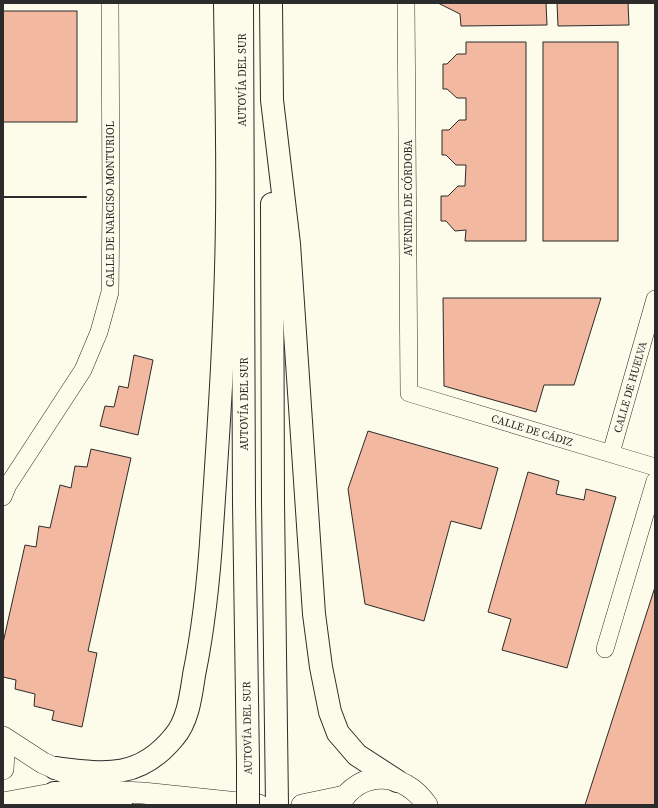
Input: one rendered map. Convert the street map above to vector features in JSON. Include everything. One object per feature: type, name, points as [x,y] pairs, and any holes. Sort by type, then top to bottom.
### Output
[{"type":"highway","points":[[55,768],[111,773],[131,769],[144,764],[164,749],[176,735],[186,714],[192,689],[206,598],[223,355],[227,217],[225,3]]},
{"type":"highway","name":"AUTOVÍA DEL SUR","points":[[242,3],[244,495],[248,805]]},
{"type":"highway","points":[[271,3],[273,502],[277,805]]},
{"type":"highway","points":[[272,100],[289,244],[314,614],[321,667],[330,712],[338,733],[357,755],[397,781]]},
{"type":"highway","points":[[54,792],[121,805]]},
{"type":"main road","points":[[3,737],[31,756],[55,768],[91,781],[143,793]]},
{"type":"main road","points":[[3,748],[3,769]]},
{"type":"main road","points":[[302,805],[342,800],[356,786],[368,780],[382,778],[397,781],[411,788],[427,805]]},
{"type":"main road","points":[[3,803],[54,792],[73,790],[143,793],[259,805]]},
{"type":"street","name":"CALLE DE NARCISO MONTURIOL","points":[[3,497],[8,485],[83,370],[99,332],[110,292],[110,3]]},
{"type":"street","name":"AVENIDA DE CÓRDOBA","points":[[406,3],[409,393]]},
{"type":"street","name":"CALLE DE HUELVA","points":[[611,453],[655,299]]},
{"type":"street","name":"CALLE DE CÁDIZ","points":[[409,393],[655,467]]},
{"type":"street","points":[[604,649],[655,481]]},
{"type":"building","points":[[438,3],[546,3],[547,25],[461,26],[460,14]]},
{"type":"building","points":[[557,3],[628,3],[629,25],[558,26]]},
{"type":"building","points":[[3,11],[77,11],[77,122],[3,122]]},
{"type":"building","points":[[466,42],[526,42],[526,241],[465,241],[466,230],[455,231],[446,221],[441,221],[441,196],[448,196],[458,186],[465,186],[466,165],[456,165],[446,155],[442,155],[442,130],[449,130],[459,120],[466,120],[466,98],[457,98],[447,89],[443,89],[443,64],[447,64],[457,54],[466,54]]},
{"type":"building","points":[[543,42],[618,42],[618,241],[543,241]]},
{"type":"building","points":[[443,298],[601,298],[574,385],[544,385],[536,412],[444,386]]},
{"type":"building","points":[[134,355],[153,360],[138,435],[100,426],[105,406],[114,407],[119,386],[128,388]]},
{"type":"building","points":[[368,431],[498,468],[481,529],[451,521],[424,621],[365,604],[348,489]]},
{"type":"building","points":[[91,449],[131,458],[88,651],[97,653],[82,727],[52,720],[54,711],[34,706],[35,694],[15,689],[16,680],[3,677],[3,643],[25,545],[36,547],[39,526],[50,528],[60,485],[71,488],[75,466],[87,467]]},
{"type":"building","points":[[528,472],[559,481],[556,494],[584,500],[586,489],[616,497],[567,668],[502,650],[511,619],[488,612]]},
{"type":"building","points":[[655,587],[655,805],[585,805]]},
{"type":"wall","points":[[3,197],[86,197]]}]
